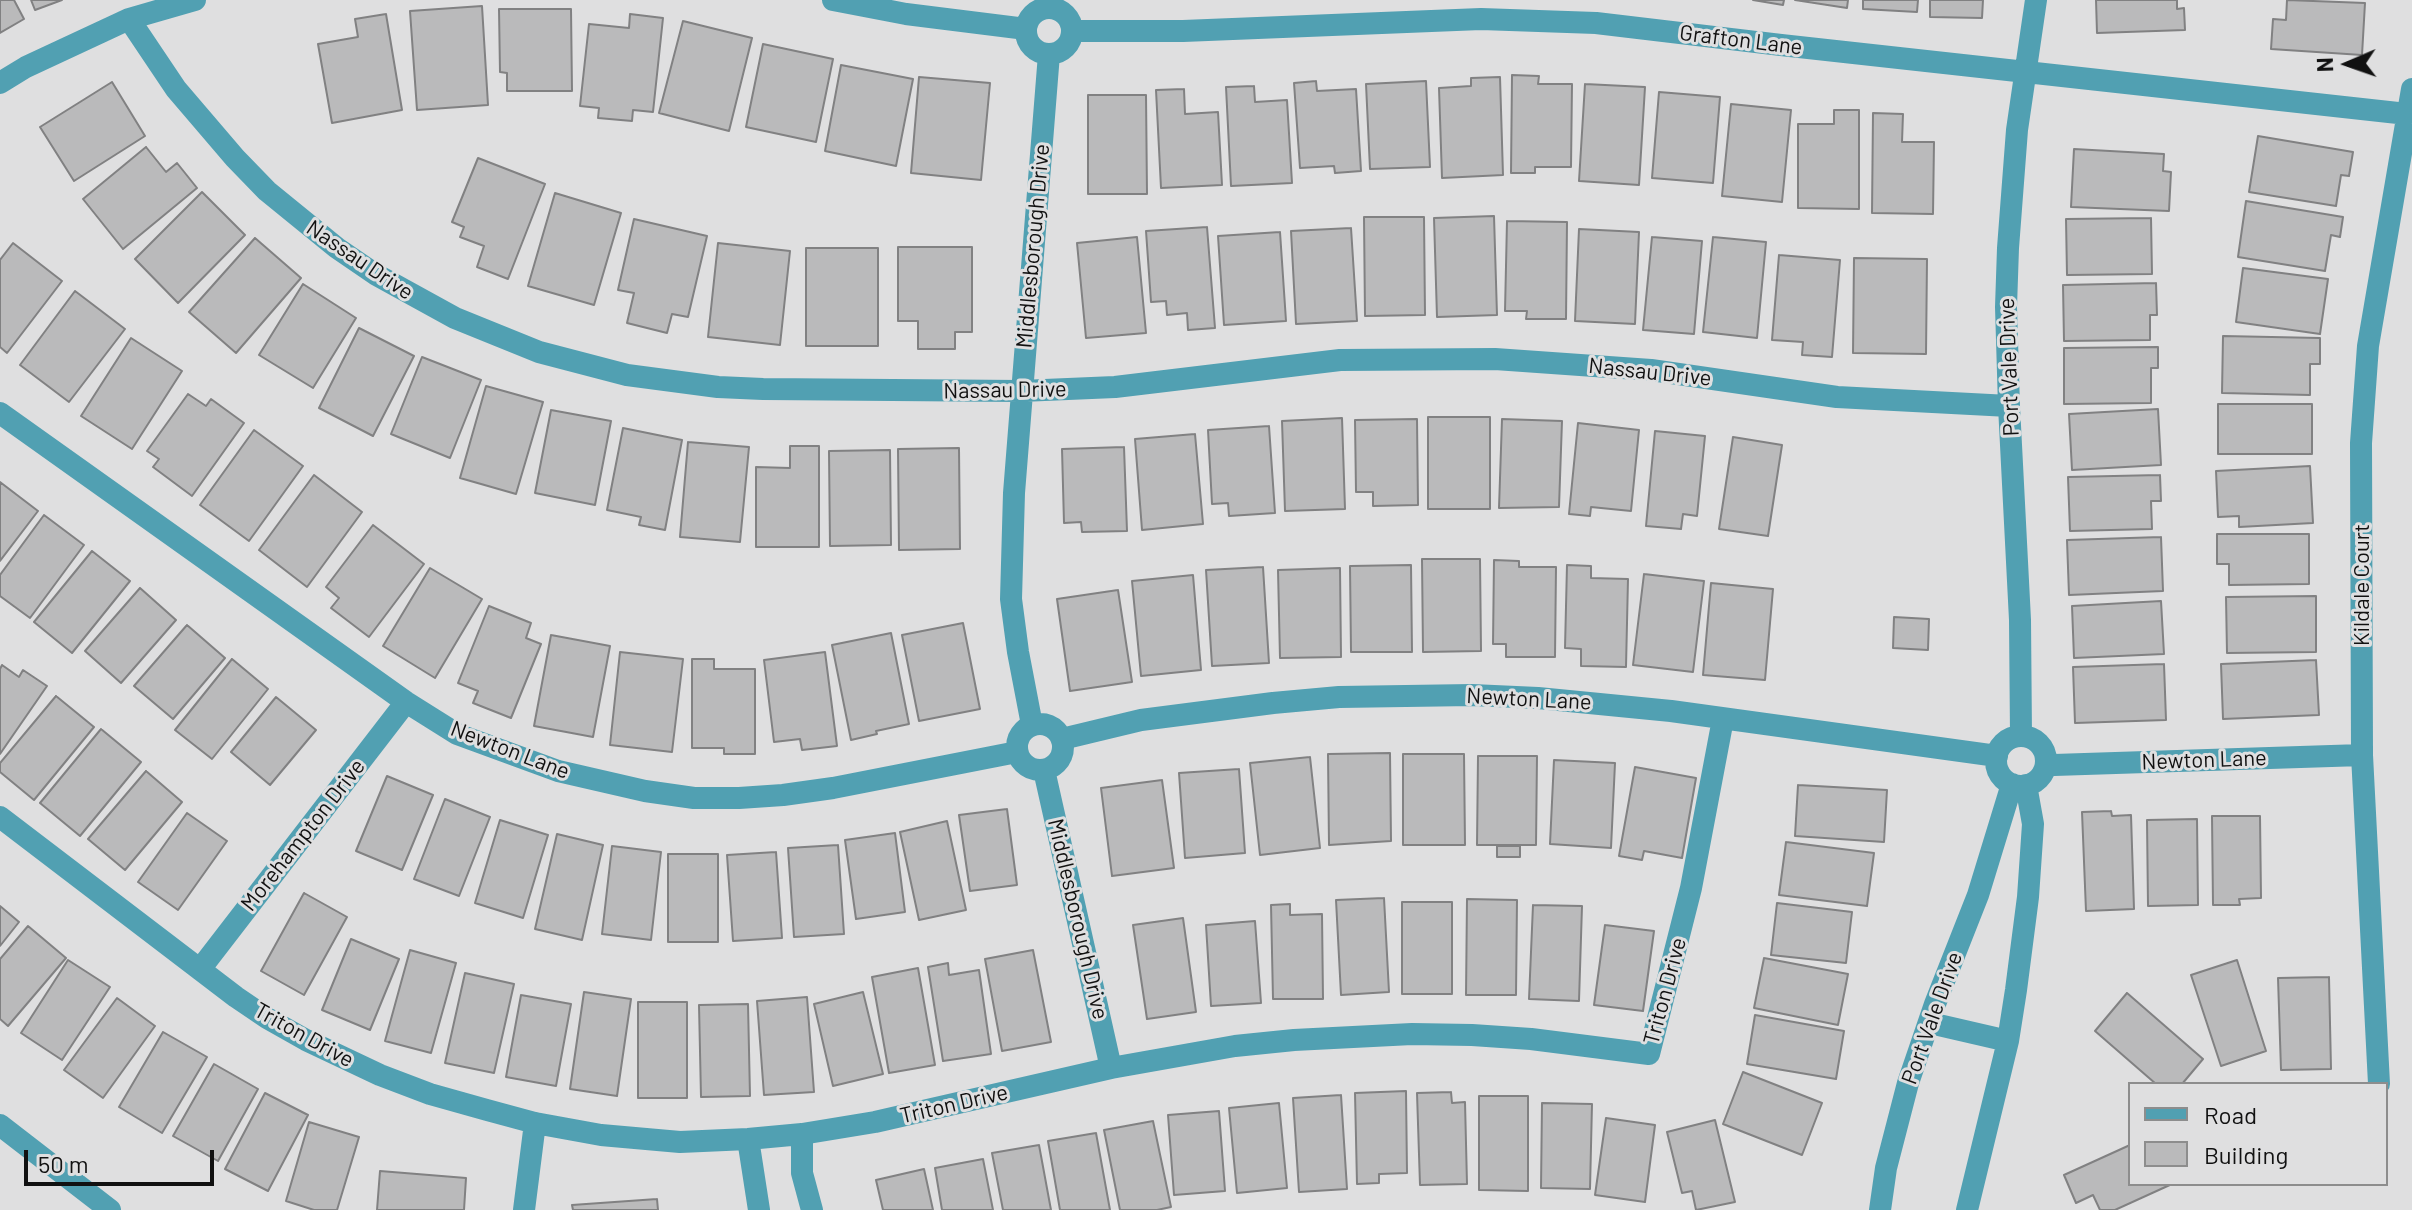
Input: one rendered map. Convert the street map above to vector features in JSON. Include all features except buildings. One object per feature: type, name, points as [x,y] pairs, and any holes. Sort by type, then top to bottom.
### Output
[{"type":"street","points":[[0,83],[26,67],[129,19],[195,0]]},
{"type":"street","points":[[833,0],[906,14],[1026,29]]},
{"type":"street","name":"Port Vale Drive","points":[[2021,736],[2020,620],[2006,307],[2015,145],[2036,0]]},
{"type":"street","points":[[1048,8],[1062,12],[1071,23],[1072,31],[1067,46],[1049,54],[1037,52],[1031,46],[1026,29],[1034,13],[1048,8]]},
{"type":"street","name":"Nassau Drive","points":[[129,19],[176,89],[204,124],[267,191],[301,221],[375,274],[441,311],[539,352],[613,372],[672,383],[718,387],[1021,391],[1115,387],[1340,360],[1433,358],[1573,363],[1651,370],[1837,397],[2009,406]]},
{"type":"street","name":"Grafton Lane","points":[[1072,31],[1183,31],[1438,20],[1539,20],[1653,28],[2407,114]]},
{"type":"street","name":"Middlesborough Drive","points":[[1032,725],[1011,599],[1021,391],[1049,54]]},
{"type":"street","name":"Kildale Court","points":[[2379,1082],[2362,755],[2361,480],[2364,395],[2375,299],[2412,89]]},
{"type":"street","name":"Newton Lane","points":[[0,413],[406,702],[457,734],[558,771],[606,783],[694,798],[783,795],[1017,752]]},
{"type":"street","name":"Newton Lane","points":[[1062,739],[1141,720],[1207,710],[1379,696],[1459,695],[1605,703],[1997,756]]},
{"type":"street","name":"Morehampton Drive","points":[[201,968],[406,702]]},
{"type":"street","name":"Triton Drive","points":[[0,817],[236,997],[336,1056],[380,1075],[430,1094],[535,1123],[636,1139],[680,1142],[748,1139],[875,1122],[1111,1068],[1235,1046],[1294,1040],[1412,1034],[1531,1039],[1649,1054],[1691,888],[1723,719]]},
{"type":"street","points":[[1039,723],[1053,727],[1062,739],[1062,755],[1058,762],[1044,770],[1024,764],[1017,752],[1018,738],[1032,725],[1039,723]]},
{"type":"street","points":[[1967,1210],[2008,1041],[2026,913],[2033,824],[2019,785],[2001,776],[1997,767],[1997,756],[2006,742],[2021,736],[2040,745],[2046,764],[2038,779],[2019,785]]},
{"type":"street","name":"Newton Lane","points":[[2046,764],[2362,755]]},
{"type":"street","name":"Middlesborough Drive","points":[[1044,770],[1111,1068]]},
{"type":"street","name":"Port Vale Drive","points":[[1880,1210],[1886,1168],[1908,1083],[2019,785]]},
{"type":"street","points":[[1930,1023],[2008,1041]]},
{"type":"street","points":[[524,1210],[535,1123]]},
{"type":"street","points":[[0,1125],[110,1210]]},
{"type":"street","points":[[802,1134],[802,1173],[812,1210]]},
{"type":"street","points":[[748,1139],[759,1210]]}]
